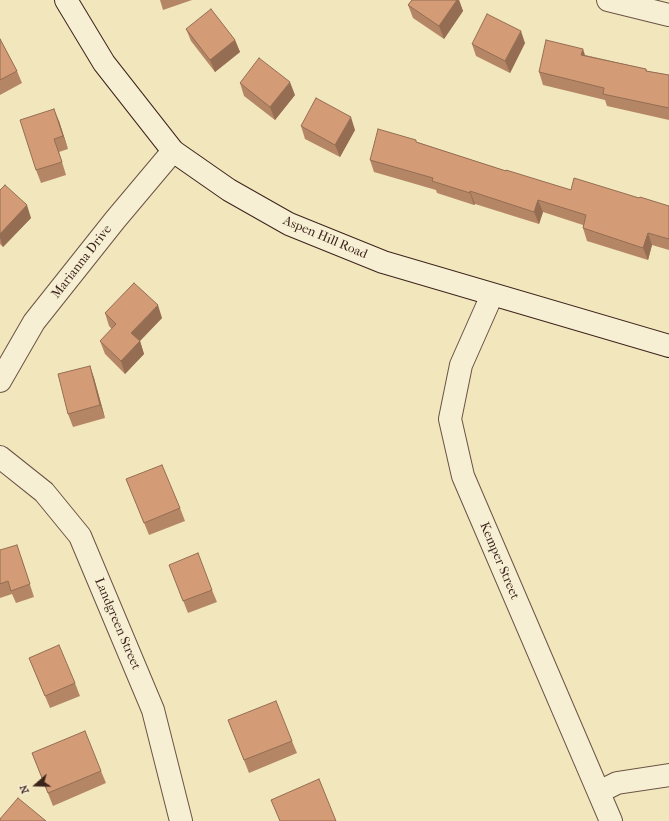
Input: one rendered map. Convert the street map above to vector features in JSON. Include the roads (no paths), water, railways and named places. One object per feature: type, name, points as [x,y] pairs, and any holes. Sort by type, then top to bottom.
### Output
[{"type":"street","name":"Aspen Hill Road","points":[[66,0],[104,64],[174,151],[229,190],[289,224],[383,262],[669,346]]},
{"type":"street","points":[[608,0],[669,15]]},
{"type":"street","name":"Marianna Drive","points":[[0,381],[34,322],[115,220],[174,151]]},
{"type":"street","name":"Kemper Street","points":[[492,295],[461,365],[450,419],[463,476],[611,821]]},
{"type":"street","name":"Landgreen Street","points":[[0,458],[44,492],[80,536],[153,710],[181,821]]},
{"type":"street","points":[[599,792],[617,783],[669,775]]}]
